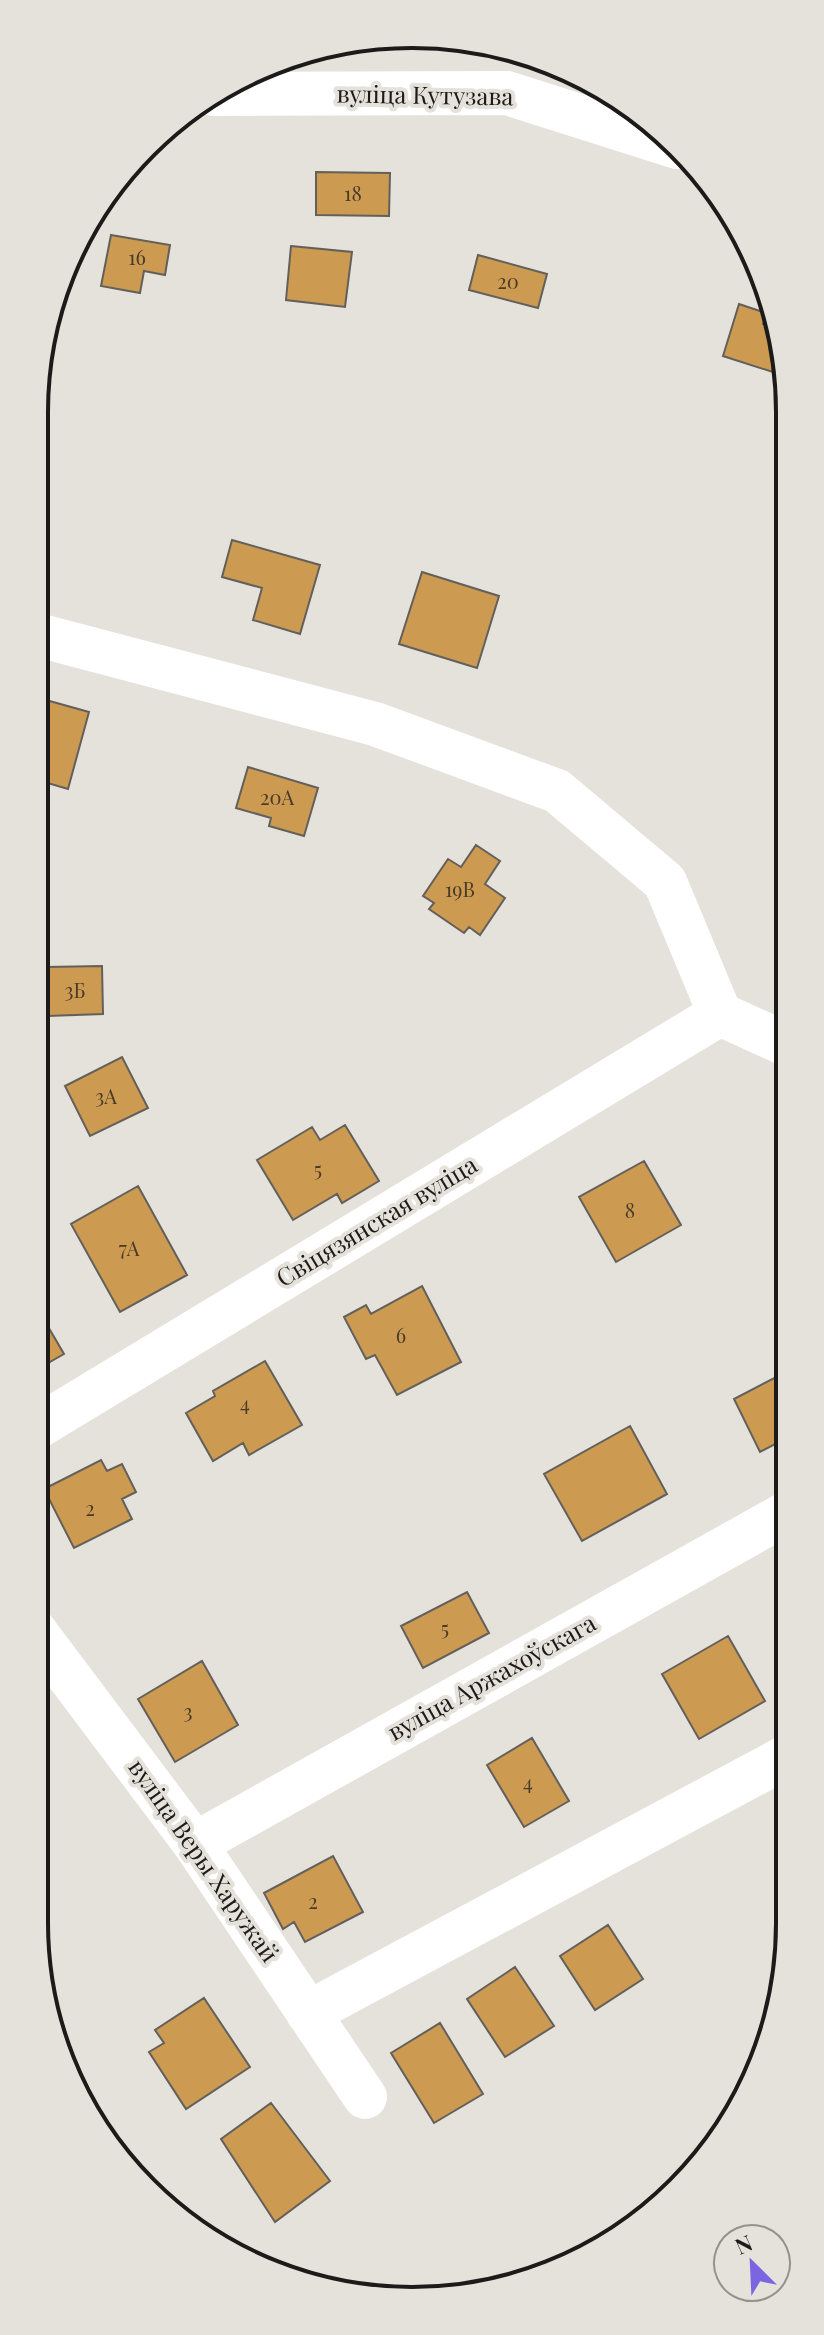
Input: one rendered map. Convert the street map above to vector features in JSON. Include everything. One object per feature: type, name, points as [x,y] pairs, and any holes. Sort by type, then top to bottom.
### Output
[{"type":"street","name":"вуліца Кутузава","points":[[236,94],[507,93],[654,140]]},
{"type":"street","points":[[48,638],[375,724],[557,791],[665,882],[720,1014],[776,1040]]},
{"type":"street","name":"Свіцязянская вуліца","points":[[48,1421],[720,1014]]},
{"type":"street","name":"вуліца Аржахоўскага","points":[[195,1844],[776,1519]]},
{"type":"street","name":"вуліца Веры Харужай","points":[[48,1649],[195,1844],[365,2097]]},
{"type":"street","points":[[308,2013],[776,1762]]},
{"type":"building","points":[[316,172],[390,173],[389,216],[316,215]]},
{"type":"building","points":[[111,235],[170,245],[165,275],[144,271],[140,293],[101,286]]},
{"type":"building","points":[[291,246],[352,252],[345,307],[286,300]]},
{"type":"building","points":[[478,255],[547,274],[538,308],[469,290]]},
{"type":"building","points":[[739,304],[762,312],[774,372],[723,356]]},
{"type":"building","points":[[232,540],[320,565],[300,634],[253,620],[262,588],[222,577]]},
{"type":"building","points":[[422,572],[499,596],[477,668],[399,644]]},
{"type":"building","points":[[48,701],[89,712],[68,789],[48,783]]},
{"type":"building","points":[[248,767],[318,788],[304,836],[269,826],[271,818],[236,808]]},
{"type":"building","points":[[476,845],[500,861],[485,884],[505,898],[480,935],[469,927],[464,933],[429,909],[434,903],[423,896],[448,859],[461,867]]},
{"type":"building","points":[[102,966],[103,1014],[48,1016],[48,967]]},
{"type":"building","points":[[122,1057],[148,1108],[90,1136],[65,1086]]},
{"type":"building","points":[[345,1125],[379,1181],[342,1203],[337,1194],[293,1220],[257,1160],[312,1127],[320,1140]]},
{"type":"building","points":[[644,1161],[681,1225],[616,1262],[579,1197]]},
{"type":"building","points":[[138,1186],[187,1275],[120,1312],[71,1224]]},
{"type":"building","points":[[422,1286],[461,1362],[397,1395],[375,1355],[366,1359],[344,1317],[366,1305],[371,1314]]},
{"type":"building","points":[[48,1327],[64,1354],[48,1363]]},
{"type":"building","points":[[265,1361],[302,1425],[249,1455],[243,1443],[213,1461],[186,1413],[215,1396],[213,1391]]},
{"type":"building","points":[[776,1377],[776,1444],[760,1452],[734,1399]]},
{"type":"building","points":[[630,1426],[667,1494],[582,1541],[544,1474]]},
{"type":"building","points":[[101,1460],[107,1471],[122,1464],[136,1492],[122,1499],[132,1519],[74,1548],[48,1497],[48,1487]]},
{"type":"building","points":[[467,1592],[489,1633],[423,1668],[401,1626]]},
{"type":"building","points":[[728,1636],[765,1701],[699,1739],[662,1674]]},
{"type":"building","points":[[202,1661],[238,1725],[175,1762],[138,1699]]},
{"type":"building","points":[[532,1738],[569,1801],[524,1827],[487,1765]]},
{"type":"building","points":[[333,1856],[363,1912],[305,1942],[294,1922],[283,1929],[264,1893]]},
{"type":"building","points":[[608,1925],[643,1979],[595,2010],[560,1956]]},
{"type":"building","points":[[515,1967],[554,2026],[505,2057],[467,1999]]},
{"type":"building","points":[[204,1998],[250,2067],[186,2109],[149,2052],[164,2043],[155,2030]]},
{"type":"building","points":[[440,2023],[483,2094],[434,2123],[391,2053]]},
{"type":"building","points":[[271,2103],[330,2181],[275,2222],[221,2139]]}]
